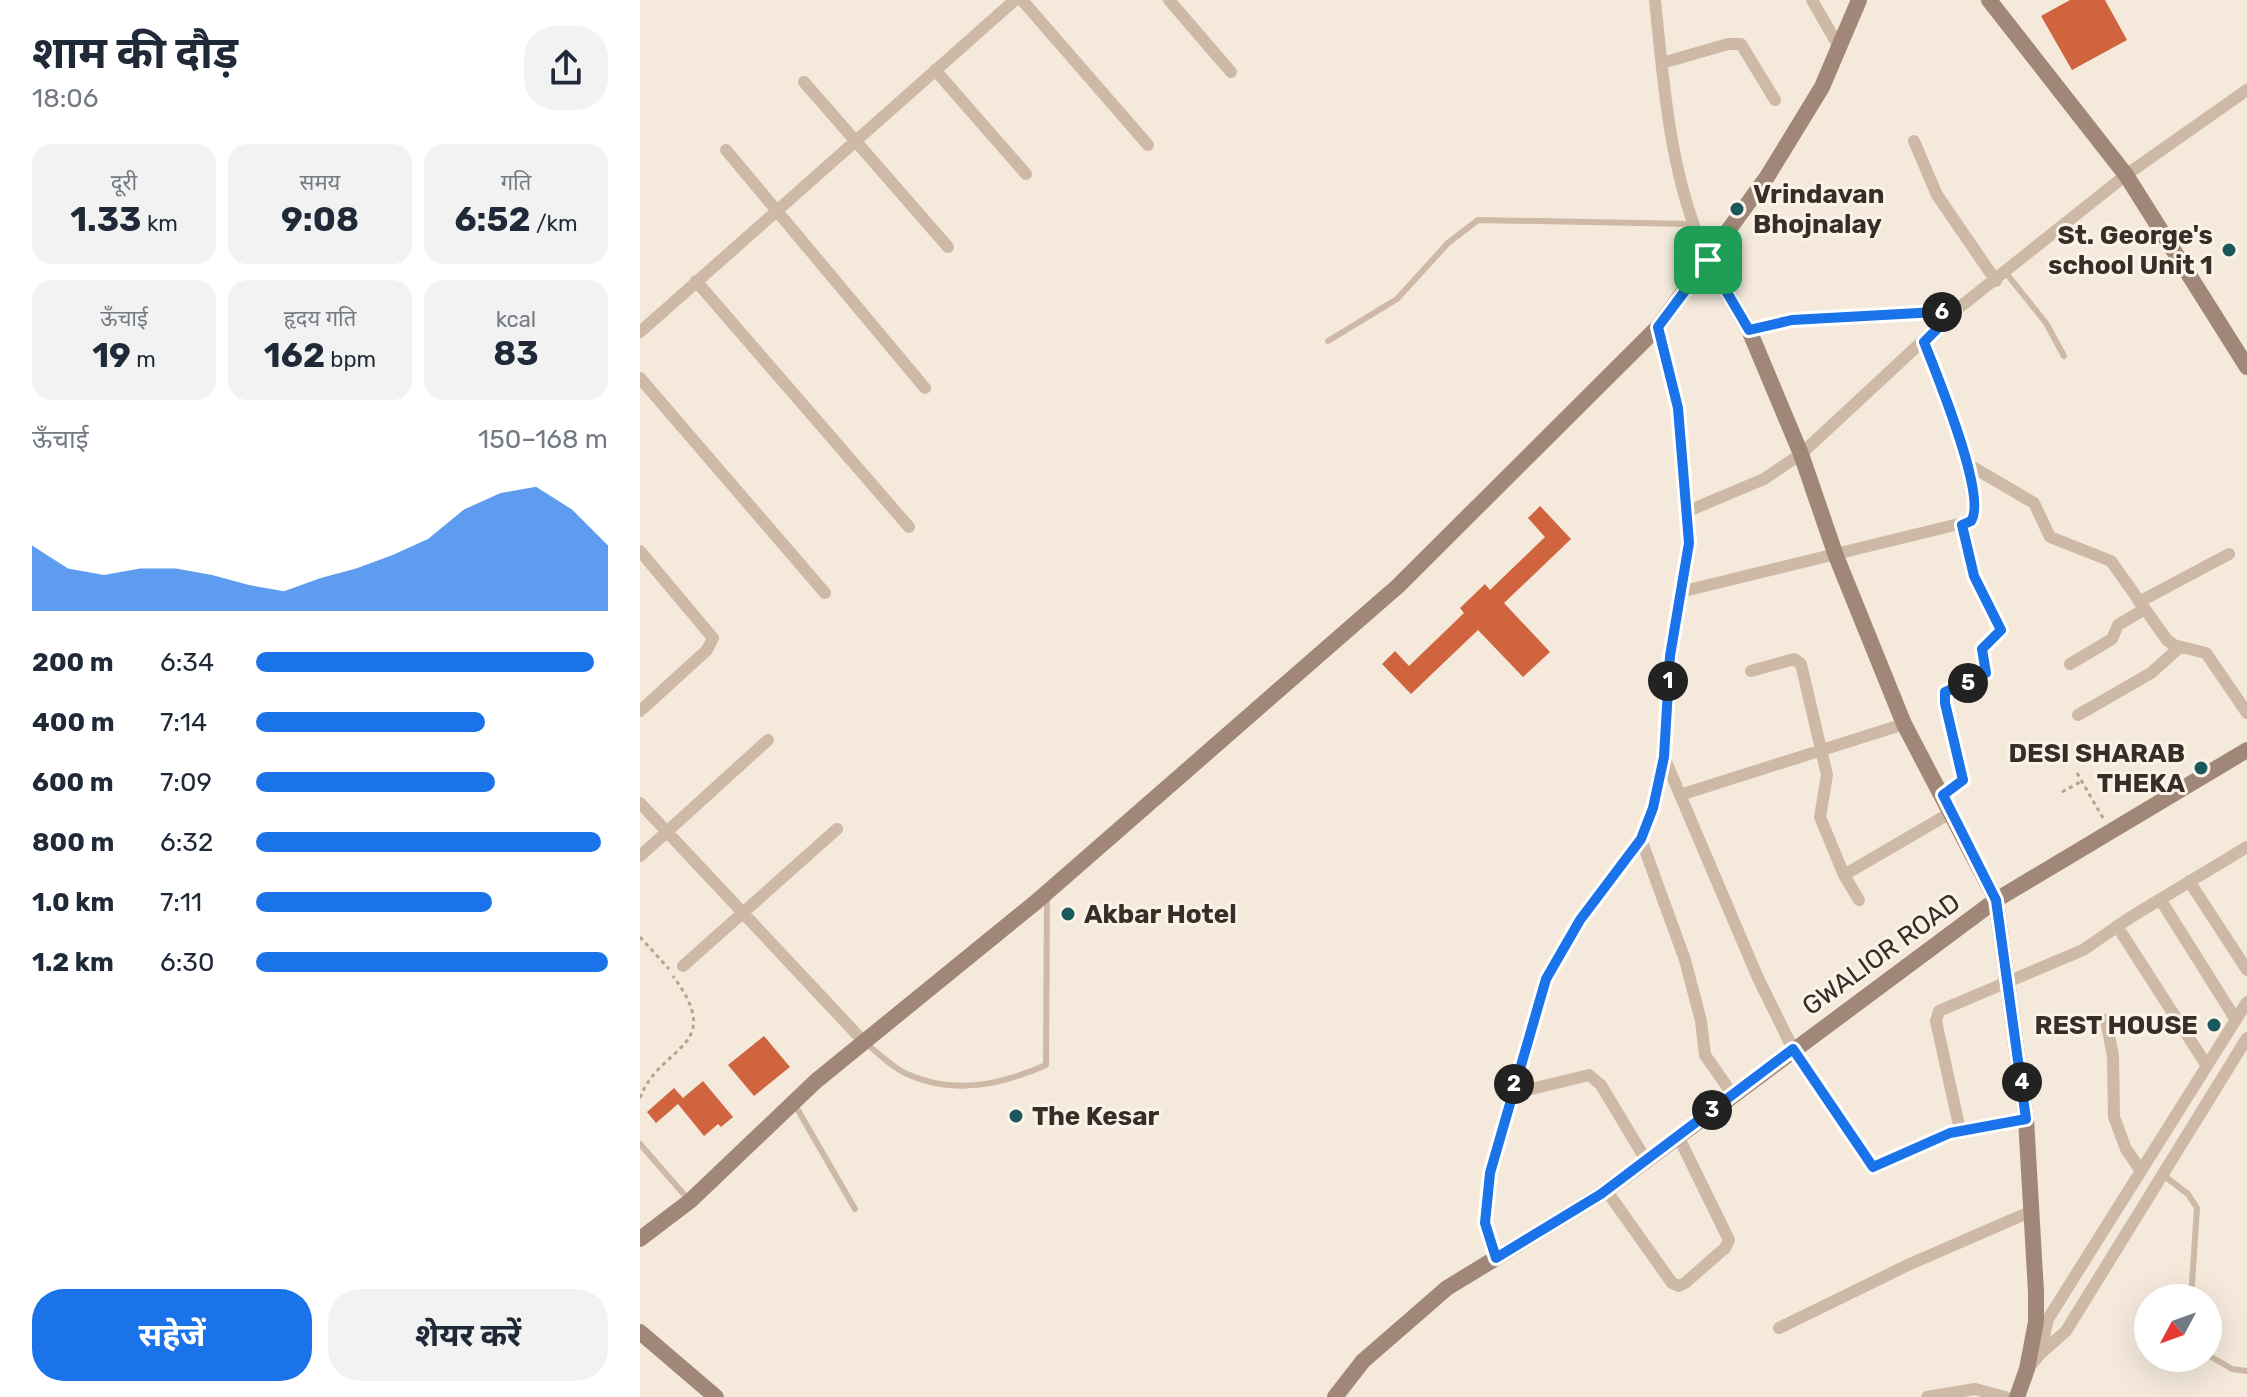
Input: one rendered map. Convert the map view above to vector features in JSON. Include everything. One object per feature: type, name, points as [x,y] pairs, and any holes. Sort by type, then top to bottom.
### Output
[{"type":"main road","points":[[640,1239],[690,1201],[793,1102],[1047,892],[1398,586],[1658,327],[1767,177],[1822,87],[1859,0]]},
{"type":"main road","points":[[1989,0],[2126,175],[2247,367]]},
{"type":"main road","points":[[1708,260],[1749,330],[1801,454],[1836,556],[1904,724],[1996,900],[2026,1119],[2032,1211],[2036,1322],[2027,1369],[2017,1397]]},
{"type":"main road","name":"GWALIOR ROAD","points":[[1335,1397],[1363,1361],[1447,1288],[1606,1190],[1996,900],[2247,750]]},
{"type":"main road","points":[[640,1332],[716,1397]]},
{"type":"street","points":[[640,332],[1015,0]]},
{"type":"street","points":[[1022,0],[1148,145]]},
{"type":"street","points":[[1169,0],[1231,72]]},
{"type":"street","points":[[1655,0],[1677,172],[1691,224],[1708,260]]},
{"type":"street","points":[[1812,0],[1839,47]]},
{"type":"street","points":[[1662,63],[1728,44],[1741,44],[1775,100]]},
{"type":"street","points":[[935,70],[1026,174]]},
{"type":"street","points":[[804,82],[948,247]]},
{"type":"street","points":[[1688,511],[1764,479],[1801,454],[1955,311],[2126,175],[2247,90]]},
{"type":"street","points":[[1914,141],[1937,195],[2001,277]]},
{"type":"street","points":[[726,150],[925,388]]},
{"type":"street","points":[[696,281],[909,527]]},
{"type":"street","points":[[1749,330],[1792,320],[1955,311]]},
{"type":"street","points":[[1496,1258],[1486,1235],[1490,1173],[1546,979],[1580,920],[1641,839],[1653,808],[1664,757],[1670,656],[1689,548],[1678,408],[1658,327]]},
{"type":"street","points":[[1680,592],[1971,521],[1976,506],[1969,465],[1959,447],[1947,402],[1924,342]]},
{"type":"street","points":[[640,378],[825,593]]},
{"type":"street","points":[[1969,465],[2034,503],[2050,537],[2111,561],[2167,640],[2180,647],[2206,653],[2247,713]]},
{"type":"street","points":[[1943,795],[1963,780],[1945,692],[1986,673],[1982,649],[2001,630],[1974,576],[1962,525]]},
{"type":"street","points":[[640,551],[713,638],[707,650],[640,711]]},
{"type":"street","points":[[2070,664],[2112,639],[2118,625],[2141,606],[2229,554]]},
{"type":"street","points":[[2078,715],[2151,673],[2180,647]]},
{"type":"street","points":[[1751,671],[1794,659],[1799,661],[1827,775],[1820,817],[1844,875],[1859,900]]},
{"type":"street","points":[[1680,795],[1904,724]]},
{"type":"street","points":[[640,856],[768,740]]},
{"type":"street","points":[[1664,757],[1758,978],[1793,1049],[1873,1167],[1960,1130],[2026,1119]]},
{"type":"street","points":[[640,803],[864,1042]]},
{"type":"street","points":[[1844,875],[1952,812]]},
{"type":"street","points":[[683,966],[837,829]]},
{"type":"street","points":[[1641,839],[1685,960],[1705,1055],[1733,1095]]},
{"type":"street","points":[[1960,1130],[1937,1016],[1946,1006],[2007,979],[2063,961],[2247,847]]},
{"type":"street","points":[[2189,881],[2247,970]]},
{"type":"street","points":[[2160,899],[2236,1020]]},
{"type":"street","points":[[2117,926],[2207,1066]]},
{"type":"street","points":[[2040,1354],[2048,1319],[2247,1002]]},
{"type":"street","points":[[2106,1020],[2113,1056],[2114,1117],[2126,1149],[2141,1171]]},
{"type":"street","points":[[2027,1369],[2066,1331],[2247,1038]]},
{"type":"street","points":[[1511,1094],[1589,1075],[1601,1085],[1646,1160]]},
{"type":"street","points":[[1606,1190],[1672,1283],[1679,1286],[1685,1283],[1725,1248],[1729,1240],[1678,1136]]},
{"type":"street","points":[[1779,1328],[1910,1264],[2032,1211]]},
{"type":"street","points":[[1927,1397],[1975,1389],[2005,1397]]},
{"type":"lane","points":[[1328,341],[1397,299],[1448,243],[1478,220],[1691,224]]},
{"type":"lane","points":[[2001,277],[2046,323],[2064,356]]},
{"type":"lane","points":[[864,1042],[905,1074],[953,1088],[993,1083],[1046,1065],[1047,892]]},
{"type":"lane","points":[[793,1102],[855,1209]]},
{"type":"lane","points":[[640,1144],[690,1201]]},
{"type":"lane","points":[[2163,1175],[2188,1194],[2197,1208],[2192,1284]]},
{"type":"lane","points":[[2222,1363],[2232,1369],[2247,1371]]},
{"type":"path","points":[[2077,773],[2110,831]]},
{"type":"path","points":[[2062,792],[2082,781]]},
{"type":"path","points":[[640,937],[685,992],[695,1013],[693,1031],[674,1056],[645,1085],[640,1098]]},
{"type":"building","points":[[2070,0],[2105,0],[2127,40],[2072,70],[2041,16]]},
{"type":"building","points":[[1540,506],[1571,539],[1504,603],[1550,652],[1523,677],[1478,630],[1411,694],[1382,664],[1395,651],[1409,666],[1464,613],[1460,608],[1485,584],[1490,590],[1545,537],[1528,518]]},
{"type":"building","points":[[764,1036],[790,1067],[754,1096],[728,1065]]},
{"type":"building","points":[[703,1081],[733,1117],[721,1127],[718,1124],[704,1136],[678,1104],[656,1123],[647,1112],[674,1088],[683,1098]]},
{"type":"place","name":"Vrindavan Bhojnalay","points":[[1737,209]]},
{"type":"place","name":"St. George's school Unit 1","points":[[2229,250]]},
{"type":"place","name":"DESI SHARAB THEKA","points":[[2201,768]]},
{"type":"place","name":"Akbar Hotel","points":[[1068,914]]},
{"type":"place","name":"REST HOUSE","points":[[2214,1025]]},
{"type":"place","name":"The Kesar","points":[[1016,1116]]},
{"type":"route","points":[[1708,260],[1749,330],[1792,320],[1955,311],[1924,342],[1947,402],[1959,447],[1969,465],[1976,506],[1971,521],[1962,525],[1974,576],[2001,630],[1982,649],[1988,671],[1977,680],[1945,692],[1963,780],[1943,795],[1996,900],[2015,1021],[2026,1119],[1950,1133],[1920,1149],[1873,1167],[1793,1049],[1601,1194],[1496,1258],[1486,1235],[1485,1223],[1490,1173],[1546,979],[1560,951],[1599,892],[1641,839],[1653,808],[1664,757],[1670,656],[1689,543],[1678,408],[1658,327],[1708,260]]}]
